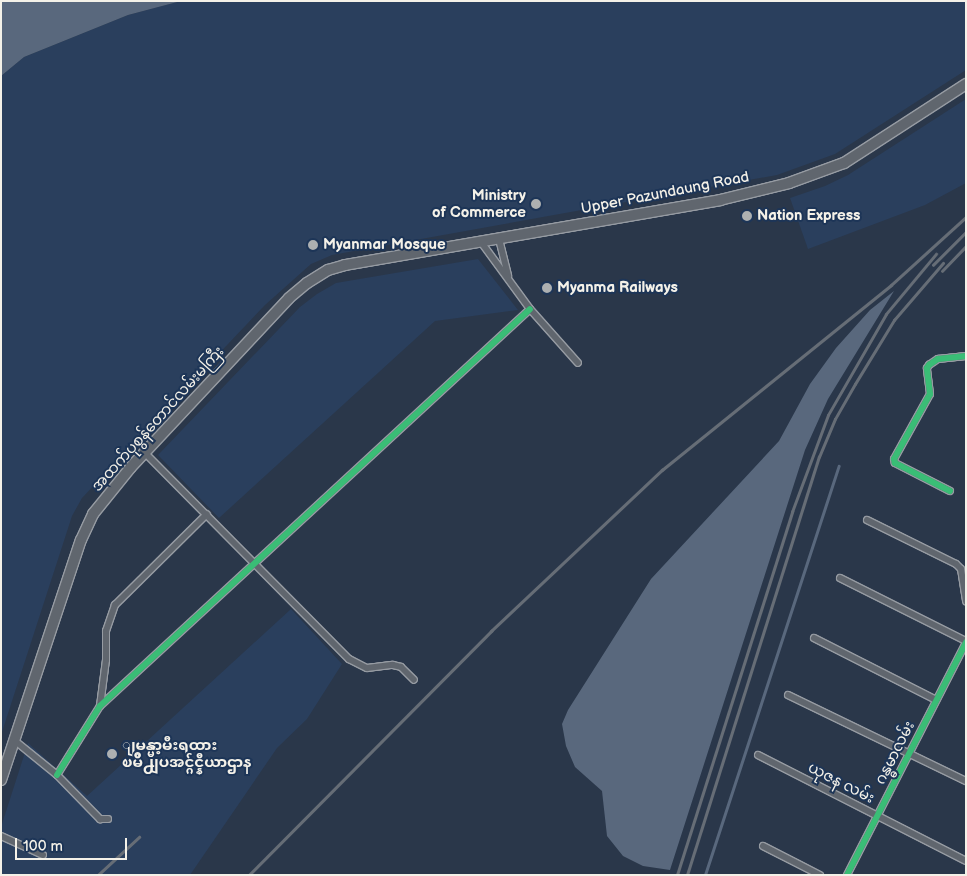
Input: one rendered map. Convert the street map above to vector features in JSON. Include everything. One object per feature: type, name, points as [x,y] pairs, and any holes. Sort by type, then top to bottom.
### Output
[{"type":"main road","name":"Upper Pazundaung Road","points":[[345,265],[720,200],[816,175],[844,163],[966,84]]},
{"type":"main road","name":"အထက်ပုစွန်တောင်လမ်းမကြီး","points":[[14,740],[81,540],[93,514],[145,453],[289,298],[328,270],[345,265]]},
{"type":"main road","points":[[1,780],[14,740]]},
{"type":"street","points":[[499,239],[509,280]]},
{"type":"street","points":[[481,242],[530,309],[578,363]]},
{"type":"street","points":[[57,774],[100,706],[530,309]]},
{"type":"street","points":[[950,491],[896,463],[894,459],[930,394],[927,368],[929,365],[938,359],[966,356]]},
{"type":"street","points":[[145,453],[349,659],[367,668],[393,665],[401,667],[414,680]]},
{"type":"street","points":[[100,706],[106,660],[106,631],[115,604],[206,514]]},
{"type":"street","points":[[867,520],[956,564],[961,569],[966,602]]},
{"type":"street","points":[[840,578],[966,642]]},
{"type":"street","points":[[814,638],[936,700]]},
{"type":"street","name":"ဂန္ဓမာလမ်း","points":[[847,875],[966,642]]},
{"type":"street","points":[[788,695],[966,781]]},
{"type":"street","points":[[14,740],[57,774],[100,819],[108,820]]},
{"type":"street","name":"ယုဇန လမ်း","points":[[758,755],[966,861]]},
{"type":"street","points":[[1,836],[44,855]]},
{"type":"street","points":[[762,846],[820,875]]},
{"type":"shaded area","points":[[1,1],[181,1],[128,15],[24,57],[1,76]]},
{"type":"shaded area","points":[[181,1],[966,1],[966,70],[835,154],[777,175],[332,255],[311,264],[265,305],[82,498],[72,516],[1,735],[1,76],[24,57],[128,15]]},
{"type":"shaded area","points":[[966,99],[966,183],[925,205],[808,249],[790,198],[825,186],[848,175]]},
{"type":"shaded area","points":[[478,259],[518,310],[435,321],[219,518],[158,455],[300,307],[317,294],[336,283]]},
{"type":"shaded area","points":[[894,291],[828,399],[805,450],[670,870],[643,866],[623,856],[607,836],[602,791],[575,767],[566,746],[562,724],[568,710],[651,579],[779,441],[810,384],[836,348],[870,310]]},
{"type":"shaded area","points":[[291,609],[342,664],[307,719],[277,748],[190,875],[1,875],[1,827],[28,743],[87,796]]},
{"type":"waterway","points":[[705,875],[839,466]]},
{"type":"railway","points":[[249,875],[491,631],[662,470],[891,285],[966,217]]},
{"type":"railway","points":[[933,265],[966,232]]},
{"type":"railway","points":[[942,271],[966,246]]},
{"type":"railway","points":[[677,875],[792,512],[828,415],[886,314],[936,254]]},
{"type":"railway","points":[[687,875],[819,457],[835,419],[894,320],[943,263]]},
{"type":"railway","points":[[98,875],[139,837]]},
{"type":"cycle path","points":[[57,775],[100,706],[530,309]]},
{"type":"cycle path","points":[[950,491],[895,463],[894,459],[930,394],[927,368],[929,365],[938,359],[966,356]]},
{"type":"cycle path","points":[[847,875],[966,642]]},
{"type":"place","name":"Ministry of Commerce","points":[[536,204]]},
{"type":"place","name":"Nation Express","points":[[747,216]]},
{"type":"place","name":"Myanmar Mosque","points":[[313,245]]},
{"type":"place","name":"Myanma Railways","points":[[547,288]]},
{"type":"place","name":"ျမန္မာ့မီးရထား ၿမိဳ႕ျပအင္ဂ်င္နီယာဌာန","points":[[112,754]]}]
